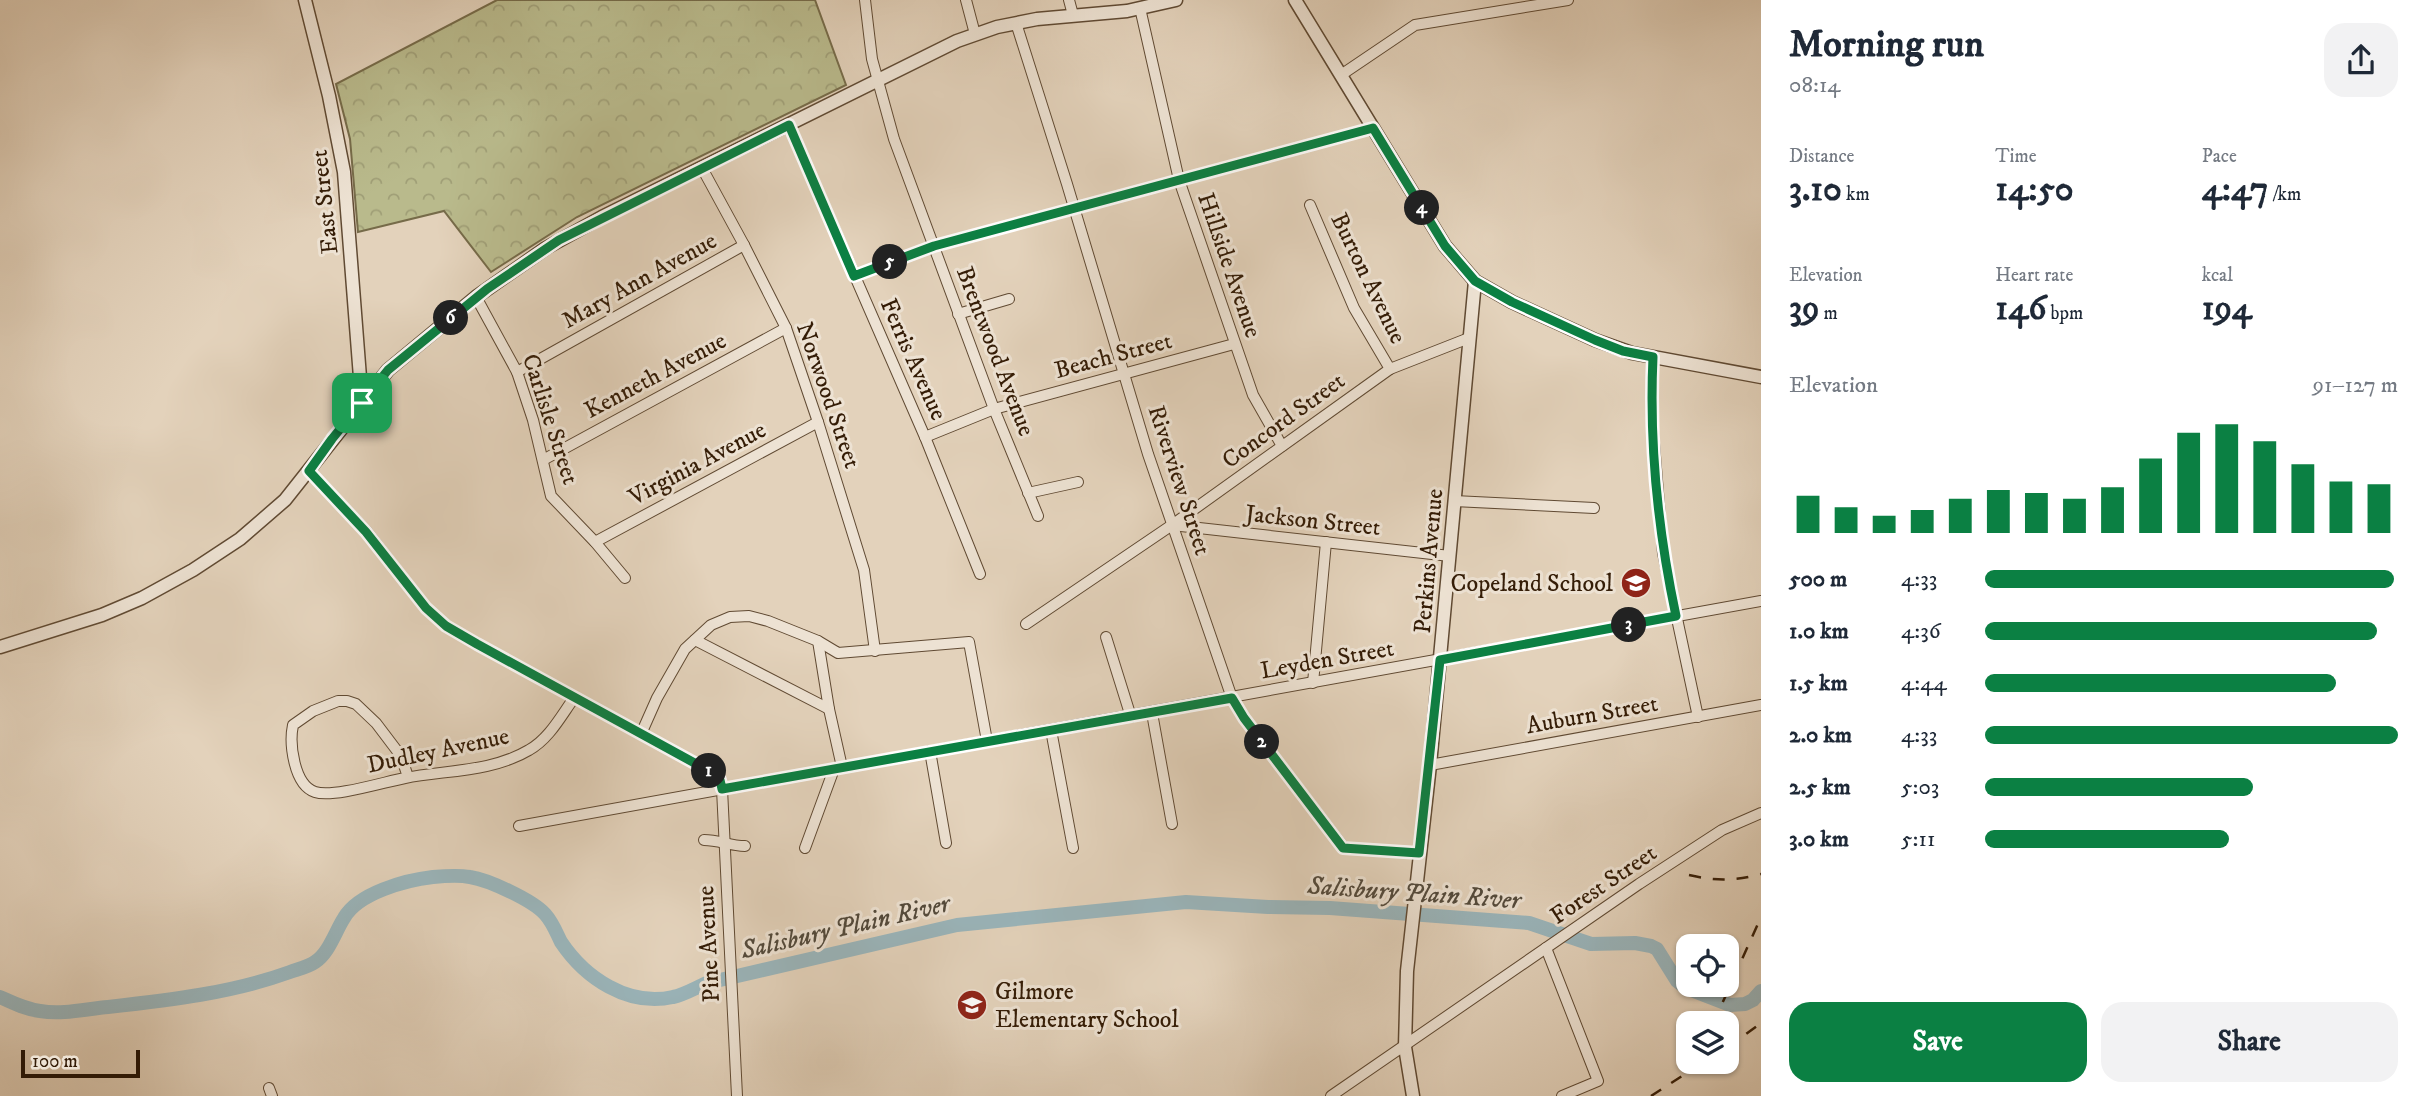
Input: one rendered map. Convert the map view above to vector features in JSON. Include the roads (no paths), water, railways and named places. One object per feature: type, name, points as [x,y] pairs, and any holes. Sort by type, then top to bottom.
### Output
[{"type":"street","name":"East Street","points":[[305,0],[330,96],[344,172],[362,403]]},
{"type":"street","name":"Brentwood Avenue","points":[[864,0],[877,80],[898,150],[994,409],[1038,516]]},
{"type":"street","points":[[966,0],[975,34]]},
{"type":"street","points":[[1069,0],[1073,15]]},
{"type":"street","points":[[0,647],[109,612],[163,587],[213,558],[278,507],[395,365],[476,297],[559,240],[957,41],[1016,23],[1127,11],[1176,0]]},
{"type":"street","points":[[1295,0],[1445,246],[1475,281],[1512,302],[1623,351],[1761,377]]},
{"type":"street","points":[[1341,75],[1415,25],[1568,0]]},
{"type":"street","name":"Hillside Avenue","points":[[1140,8],[1179,180],[1252,396],[1282,446]]},
{"type":"street","name":"Riverview Street","points":[[1016,23],[1124,375],[1232,698],[1244,718],[1343,848],[1419,853]]},
{"type":"street","name":"Ferris Avenue","points":[[789,125],[925,437],[980,573]]},
{"type":"street","points":[[854,276],[934,246],[1373,128]]},
{"type":"street","name":"Norwood Street","points":[[702,168],[786,328],[864,570],[875,651]]},
{"type":"street","name":"Burton Avenue","points":[[1310,205],[1354,308],[1391,369]]},
{"type":"street","name":"Mary Ann Avenue","points":[[517,372],[744,245]]},
{"type":"street","name":"Perkins Avenue","points":[[1413,1096],[1405,1047],[1404,1016],[1475,281]]},
{"type":"street","name":"Carlisle Street","points":[[476,297],[517,372],[551,496],[625,578]]},
{"type":"street","points":[[958,314],[1009,299]]},
{"type":"street","name":"Kenneth Avenue","points":[[543,460],[786,328]]},
{"type":"street","name":"Concord Street","points":[[1026,624],[1172,525],[1391,369],[1469,338]]},
{"type":"street","name":"Beach Street","points":[[925,437],[994,409],[1234,344]]},
{"type":"street","points":[[1653,357],[1653,431],[1663,553],[1698,717]]},
{"type":"street","name":"Virginia Avenue","points":[[595,542],[818,422]]},
{"type":"street","points":[[309,471],[354,517],[439,621],[711,772],[720,780],[722,789]]},
{"type":"street","points":[[1028,493],[1079,482]]},
{"type":"street","points":[[1454,500],[1594,508]]},
{"type":"street","name":"Jackson Street","points":[[1172,525],[1450,556]]},
{"type":"street","points":[[1313,683],[1326,542]]},
{"type":"street","name":"Leyden Street","points":[[519,826],[1761,601]]},
{"type":"street","points":[[641,734],[681,655],[717,622],[743,616],[768,621],[818,641],[838,653],[969,642],[986,741]]},
{"type":"street","points":[[1106,637],[1131,717]]},
{"type":"street","points":[[695,640],[829,709]]},
{"type":"street","points":[[805,848],[838,768],[818,641]]},
{"type":"street","name":"Dudley Avenue","points":[[408,777],[401,756],[368,714],[356,704],[338,701],[301,718],[293,725],[294,752],[301,779],[313,791],[327,793],[408,777],[474,768],[520,755],[544,739],[574,698]]},
{"type":"street","name":"Auburn Street","points":[[1430,765],[1761,705]]},
{"type":"street","points":[[1152,713],[1172,824]]},
{"type":"street","points":[[1051,730],[1073,848]]},
{"type":"street","points":[[930,751],[946,843]]},
{"type":"street","name":"Pine Avenue","points":[[722,789],[737,1096]]},
{"type":"street","name":"Forest Street","points":[[1331,1096],[1722,830],[1761,813]]},
{"type":"street","points":[[705,840],[719,840],[730,846],[745,846]]},
{"type":"street","points":[[1546,948],[1598,1081],[1562,1096]]},
{"type":"waterway","name":"Salisbury Plain River","points":[[0,997],[35,1010],[65,1012],[178,998],[246,985],[315,962],[328,948],[351,909],[371,895],[410,881],[456,876],[488,882],[530,903],[548,917],[561,942],[582,967],[609,987],[640,998],[673,997],[707,983],[957,925],[1186,902],[1330,908],[1529,923],[1591,944],[1635,943],[1651,946],[1657,949],[1677,981],[1686,988],[1730,1005],[1745,1004],[1761,991]]},
{"type":"railway","points":[[1689,875],[1725,879],[1761,874]]},
{"type":"railway","points":[[1719,1011],[1761,917]]},
{"type":"railway","points":[[1739,1039],[1761,1023]]},
{"type":"railway","points":[[1651,1096],[1685,1074]]},
{"type":"place","name":"Copeland School","points":[[1636,583]]},
{"type":"place","name":"Gilmore Elementary School","points":[[972,1005]]}]
